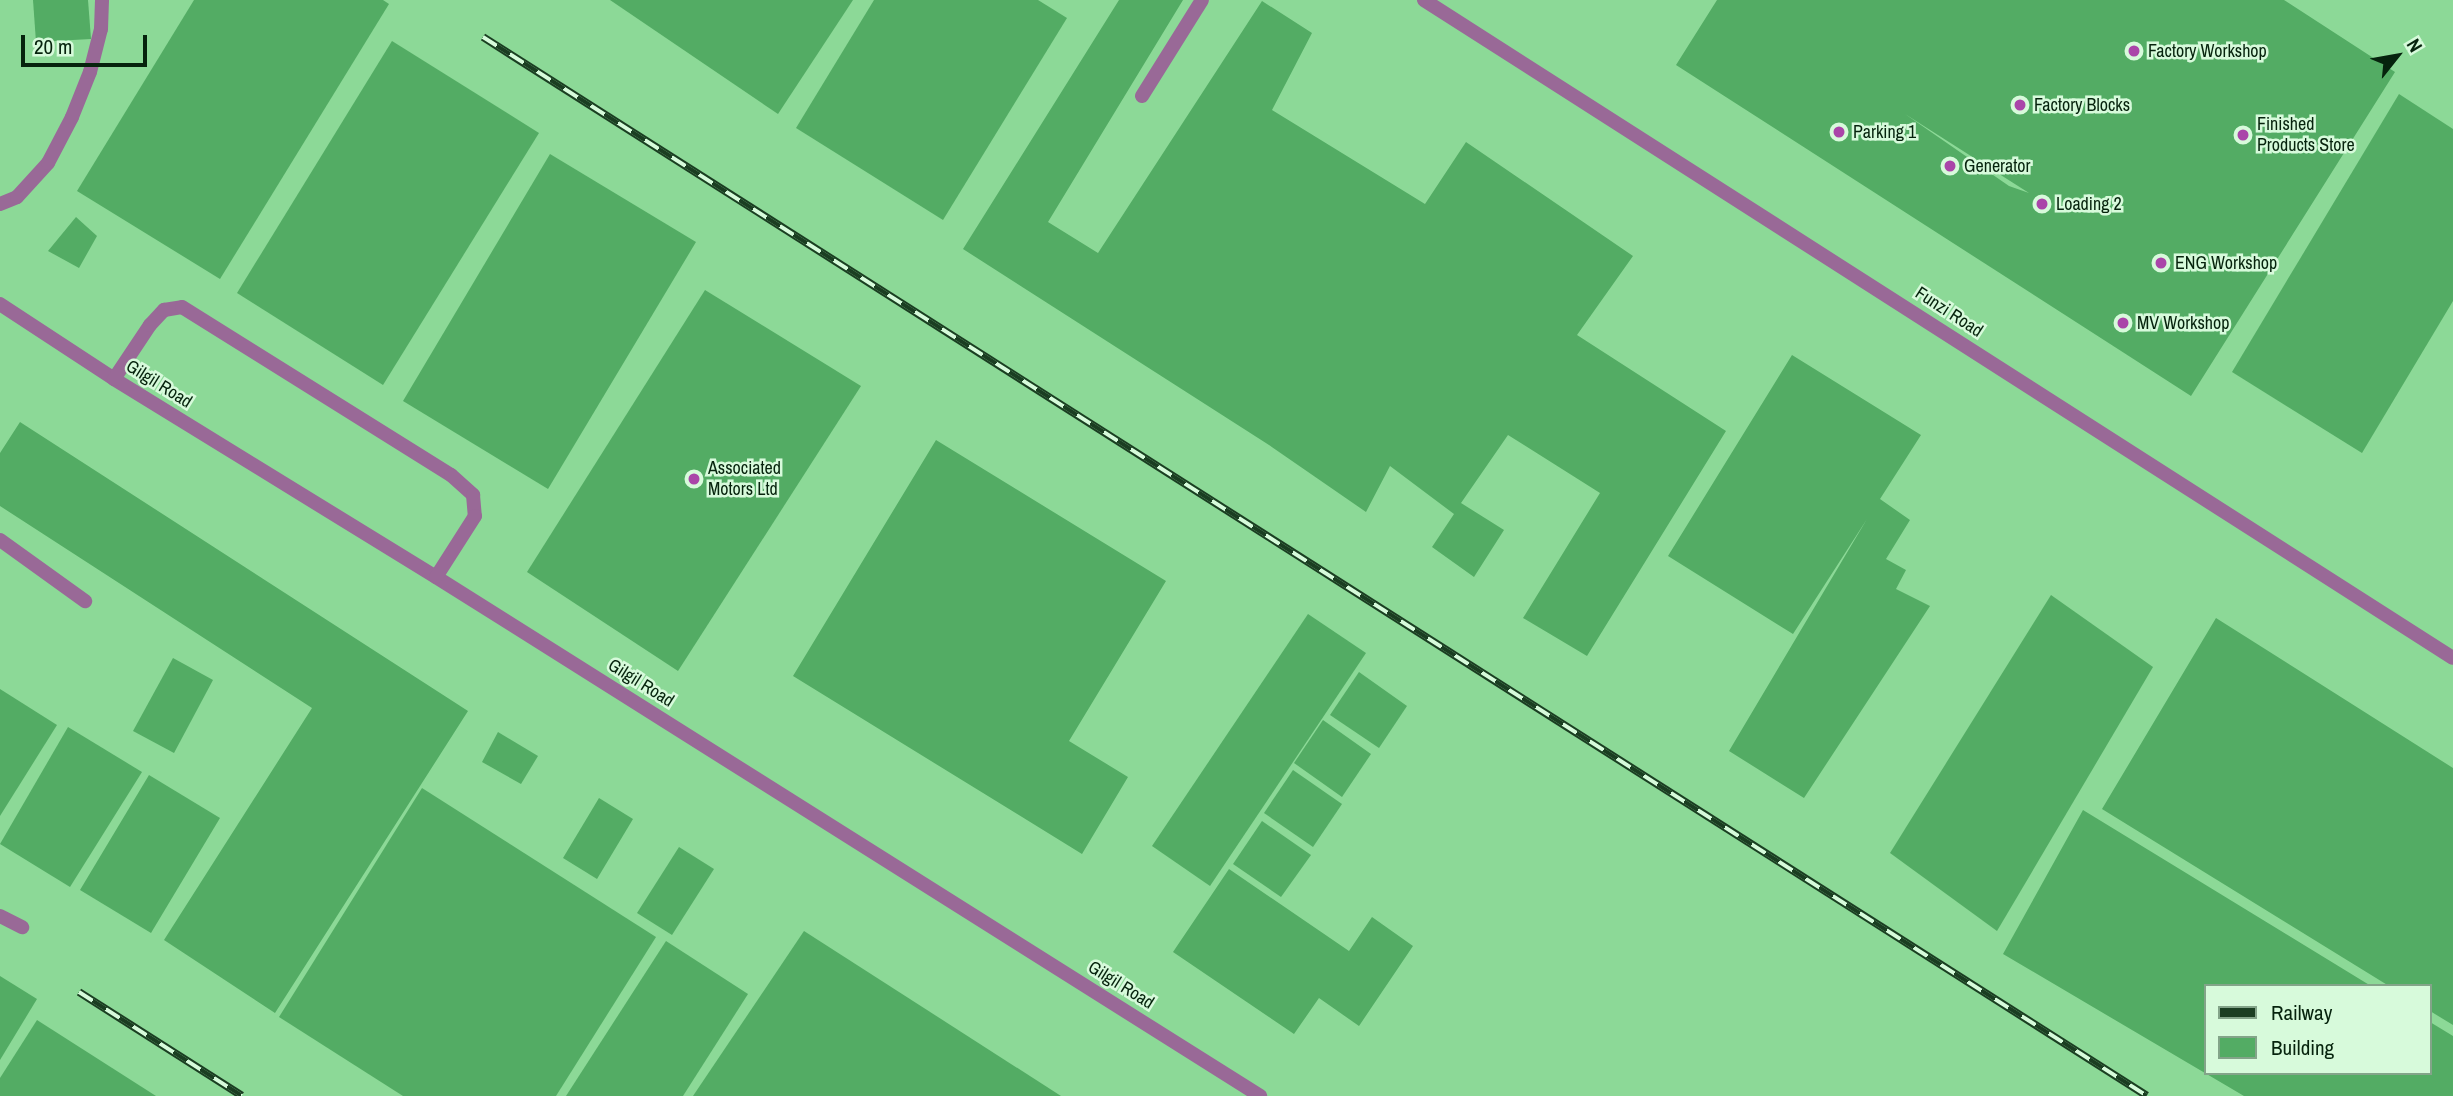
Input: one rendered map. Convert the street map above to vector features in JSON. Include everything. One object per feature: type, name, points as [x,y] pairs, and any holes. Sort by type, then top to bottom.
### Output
[{"type":"lane","points":[[0,204],[17,197],[48,163],[72,117],[90,72],[101,29],[102,0]]},
{"type":"lane","points":[[1142,96],[1202,0]]},
{"type":"lane","name":"Funzi Road","points":[[1423,0],[2453,658]]},
{"type":"lane","name":"Gilgil Road","points":[[0,304],[114,379],[436,577],[1261,1096]]},
{"type":"lane","points":[[114,379],[150,325],[164,310],[182,307],[451,475],[473,495],[475,516],[436,577]]},
{"type":"lane","points":[[0,540],[85,601]]},
{"type":"lane","points":[[0,916],[22,927]]},
{"type":"shaded area","points":[[0,0],[2453,0],[2453,1096],[0,1096]]},
{"type":"building","points":[[33,0],[88,0],[91,39],[36,42]]},
{"type":"building","points":[[194,0],[383,0],[389,4],[220,279],[77,191]]},
{"type":"building","points":[[610,0],[853,0],[778,114]]},
{"type":"building","points":[[874,0],[1038,0],[1067,18],[943,220],[796,128]]},
{"type":"building","points":[[1119,0],[1183,0],[1048,222],[1098,253],[1262,1],[1312,33],[1272,110],[1425,204],[1466,142],[1633,256],[1577,335],[1726,431],[1587,656],[1523,618],[1600,493],[1508,435],[1461,503],[1504,530],[1474,577],[1432,547],[1454,514],[1390,466],[1366,512],[1269,445],[963,249]]},
{"type":"building","points":[[1717,0],[2284,0],[2395,72],[2191,396],[1676,65]],"holes":[[[1905,114],[2029,193],[2009,186]]]},
{"type":"building","points":[[392,41],[539,133],[383,385],[237,293]]},
{"type":"building","points":[[2399,94],[2453,129],[2453,301],[2362,453],[2232,372]]},
{"type":"building","points":[[550,154],[696,242],[548,489],[403,401]]},
{"type":"building","points":[[76,217],[97,236],[79,268],[48,251]]},
{"type":"building","name":"Associated Motors Ltd","points":[[705,290],[861,386],[678,671],[527,572]]},
{"type":"building","points":[[1792,355],[1921,435],[1880,499],[1910,520],[1886,559],[1906,570],[1896,589],[1930,606],[1804,798],[1729,751],[1867,519],[1793,634],[1668,556]]},
{"type":"building","points":[[20,422],[468,711],[275,1013],[164,940],[312,708],[0,506],[0,453]]},
{"type":"building","points":[[936,440],[1166,581],[1069,741],[1128,777],[1082,854],[793,676]]},
{"type":"building","points":[[2051,595],[2153,667],[1997,931],[1890,853]]},
{"type":"building","points":[[1308,614],[1366,653],[1210,886],[1152,846]]},
{"type":"building","points":[[2216,618],[2453,768],[2453,1025],[2432,1012],[2432,984],[2386,984],[2102,809]]},
{"type":"building","points":[[173,658],[213,680],[174,753],[133,731]]},
{"type":"building","points":[[1359,672],[1407,706],[1379,748],[1330,715]]},
{"type":"building","points":[[0,689],[57,725],[0,816]]},
{"type":"building","points":[[1323,720],[1371,754],[1342,797],[1294,763]]},
{"type":"building","points":[[68,727],[142,772],[70,887],[0,844]]},
{"type":"building","points":[[498,732],[538,756],[521,784],[482,762]]},
{"type":"building","points":[[1293,770],[1342,804],[1313,847],[1264,813]]},
{"type":"building","points":[[149,775],[220,818],[151,933],[80,890]]},
{"type":"building","points":[[422,788],[656,937],[556,1096],[403,1096],[279,1017]]},
{"type":"building","points":[[599,798],[633,819],[597,879],[563,858]]},
{"type":"building","points":[[2083,810],[2368,984],[2204,984],[2204,1072],[2003,954]]},
{"type":"building","points":[[1262,821],[1311,855],[1281,897],[1233,864]]},
{"type":"building","points":[[679,847],[714,869],[672,935],[637,913]]},
{"type":"building","points":[[1229,869],[1349,951],[1372,917],[1413,946],[1359,1026],[1319,998],[1294,1034],[1173,952]]},
{"type":"building","points":[[804,931],[1061,1096],[693,1096]]},
{"type":"building","points":[[666,941],[748,994],[683,1096],[566,1096]]},
{"type":"building","points":[[0,976],[37,999],[0,1060]]},
{"type":"building","points":[[37,1020],[156,1096],[0,1096],[0,1078]]},
{"type":"building","points":[[2432,1023],[2453,1036],[2453,1096],[2244,1096],[2208,1075],[2432,1075]]},
{"type":"railway","points":[[483,37],[2147,1096]]},
{"type":"railway","points":[[79,992],[242,1096]]},
{"type":"place","name":"Factory Workshop","points":[[2134,51]]},
{"type":"place","name":"Factory Blocks","points":[[2020,105]]},
{"type":"place","name":"Parking 1","points":[[1839,132]]},
{"type":"place","name":"Finished Products Store","points":[[2243,135]]},
{"type":"place","name":"Generator","points":[[1950,166]]},
{"type":"place","name":"Loading 2","points":[[2042,204]]},
{"type":"place","name":"ENG Workshop","points":[[2161,263]]},
{"type":"place","name":"MV Workshop","points":[[2123,323]]},
{"type":"place","name":"Associated Motors Ltd","points":[[694,479]]}]
